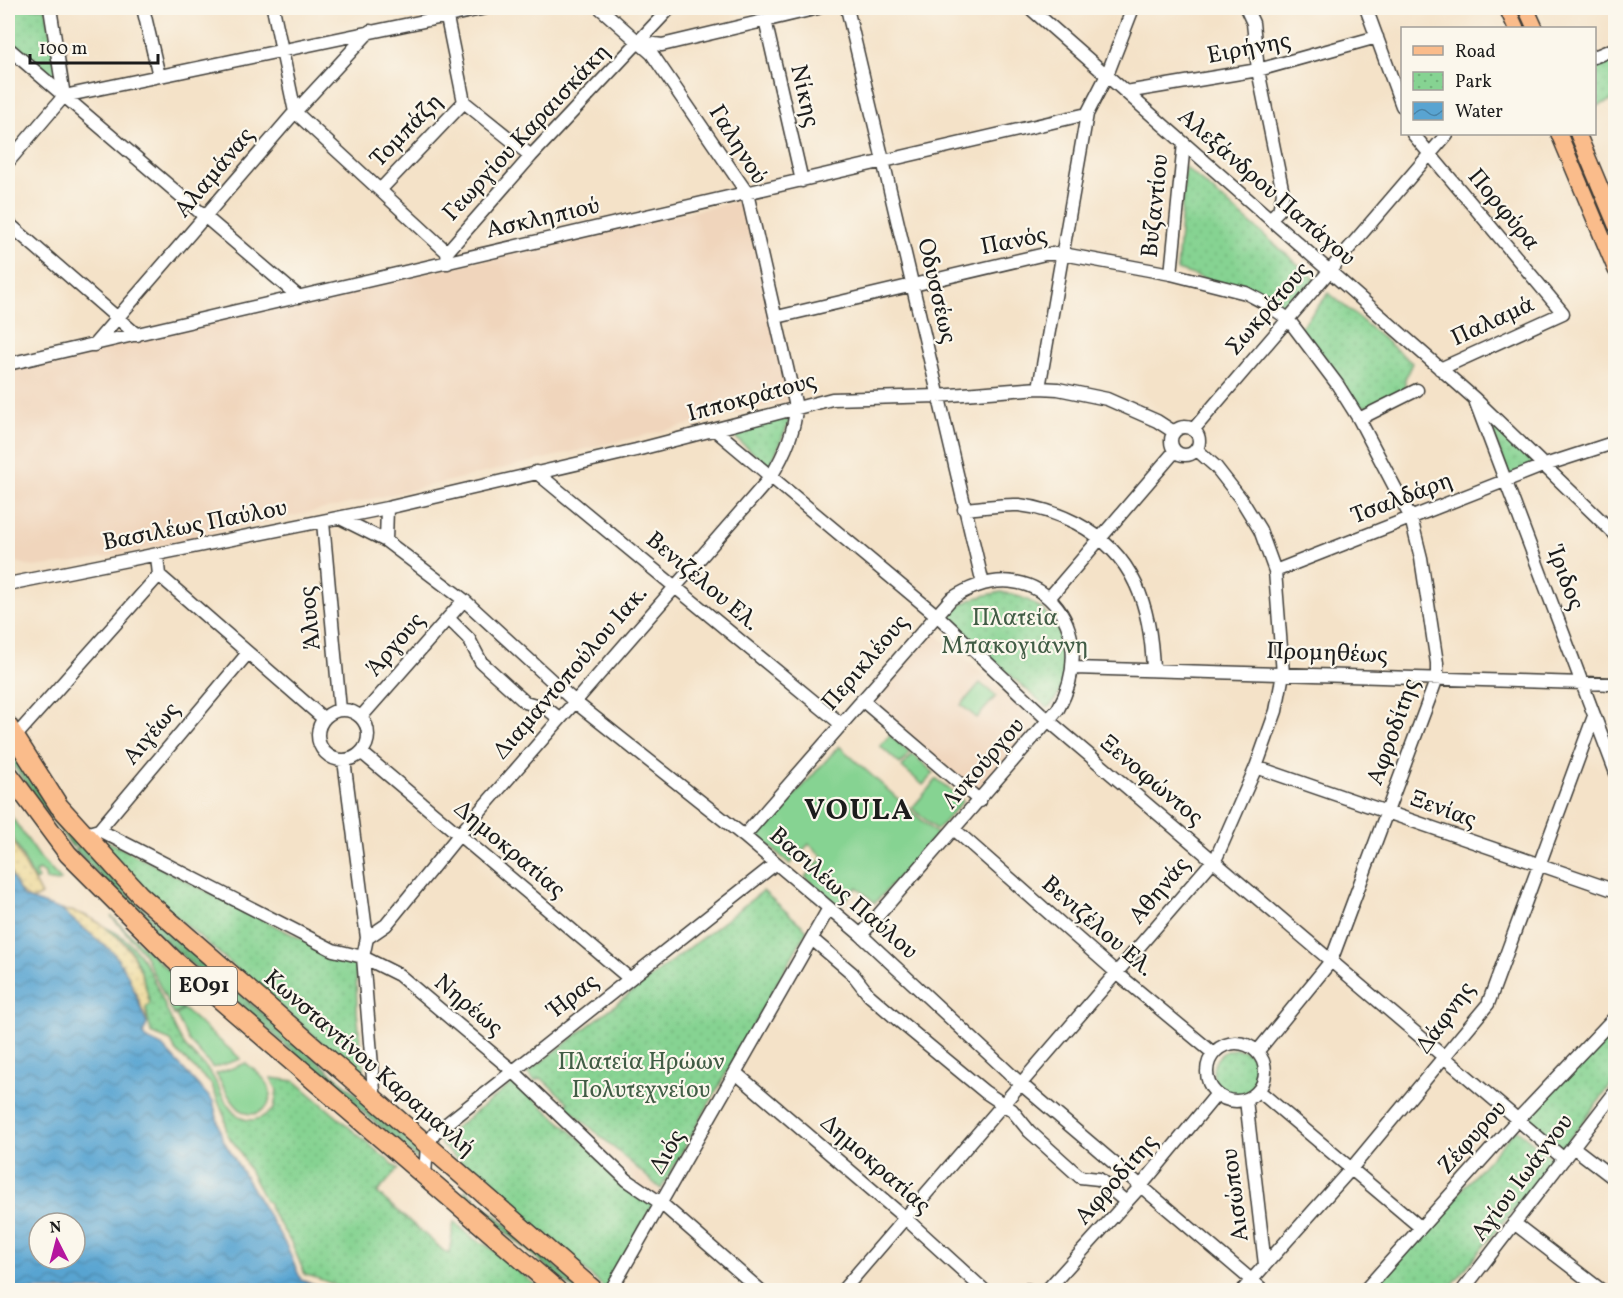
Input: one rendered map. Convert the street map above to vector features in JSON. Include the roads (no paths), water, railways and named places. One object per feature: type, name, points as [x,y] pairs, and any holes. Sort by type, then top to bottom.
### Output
[{"type":"highway","name":"Κωνσταντίνου Καραμανλή","points":[[11,732],[59,806],[91,832],[140,895],[375,1102],[594,1290]]},
{"type":"highway","name":"Κωνσταντίνου Καραμανλή","points":[[8,773],[74,861],[174,960],[557,1290]]},
{"type":"main road","points":[[1507,8],[1516,27]]},
{"type":"main road","points":[[1526,8],[1535,27]]},
{"type":"main road","points":[[1559,135],[1616,270]]},
{"type":"main road","points":[[1578,135],[1616,225]]},
{"type":"street","points":[[50,8],[64,96]]},
{"type":"street","points":[[143,8],[159,76]]},
{"type":"street","points":[[273,8],[295,112],[380,190],[447,257]]},
{"type":"street","points":[[8,162],[64,96],[370,31],[446,11],[486,8]]},
{"type":"street","name":"Γαληνού","points":[[600,8],[652,54],[747,193],[796,407]]},
{"type":"street","name":"Γεωργίου Καραισκάκη","points":[[447,257],[531,156],[670,8]]},
{"type":"street","points":[[640,42],[662,45],[818,8]]},
{"type":"street","name":"Οδυσσέως","points":[[847,8],[885,161],[983,584]]},
{"type":"street","name":"Αλεξάνδρου Παπάγου","points":[[1030,8],[1474,399],[1616,535]]},
{"type":"street","points":[[1039,388],[1088,114],[1107,75],[1133,8]]},
{"type":"street","points":[[1246,8],[1253,23],[1258,70],[1283,193],[1279,210],[1270,219]]},
{"type":"street","points":[[1366,8],[1401,103]]},
{"type":"street","points":[[446,11],[464,102],[531,156]]},
{"type":"street","name":"Νίκης","points":[[765,20],[802,181]]},
{"type":"street","name":"Αλαμάνας","points":[[94,345],[295,112],[370,31]]},
{"type":"street","name":"Ειρήνης","points":[[1126,92],[1258,70],[1377,38]]},
{"type":"street","points":[[8,48],[299,297]]},
{"type":"street","points":[[1596,56],[1616,48]]},
{"type":"street","name":"Τομπάζη","points":[[380,190],[464,102]]},
{"type":"street","name":"Ασκληπιού","points":[[8,364],[299,297],[447,257],[802,181],[1088,114]]},
{"type":"street","name":"Πορφύρα","points":[[1414,135],[1563,313]]},
{"type":"street","name":"Σωκράτους","points":[[1193,430],[1446,135]]},
{"type":"street","name":"Βυζαντίου","points":[[1171,274],[1184,143]]},
{"type":"street","points":[[8,223],[137,335]]},
{"type":"street","name":"Πανός","points":[[777,317],[1045,254],[1063,254],[1171,274],[1245,293],[1267,304],[1288,319]]},
{"type":"street","name":"Παλαμά","points":[[1440,369],[1563,313]]},
{"type":"street","name":"Αφροδίτης","points":[[1257,1052],[1331,961],[1437,678],[1437,663],[1425,582],[1411,518],[1359,419],[1337,384],[1288,319]]},
{"type":"street","name":"Ιπποκράτους","points":[[340,518],[716,430],[796,407],[857,396],[938,396],[1039,388],[1107,399],[1157,420],[1174,432]]},
{"type":"street","points":[[1359,419],[1417,390]]},
{"type":"street","name":"Ίριδος","points":[[1474,399],[1616,773]]},
{"type":"street","name":"Διαμαντοπούλου Ιακ.","points":[[367,938],[386,925],[459,835],[770,478],[782,459],[796,418],[796,407]]},
{"type":"street","points":[[1181,428],[1193,430],[1198,439],[1196,449],[1186,454],[1175,451],[1171,440],[1174,432],[1181,428]]},
{"type":"street","name":"Ξενοφώντος","points":[[716,430],[770,478],[935,614],[1049,721],[1444,1059],[1519,1118],[1564,1159]]},
{"type":"street","name":"Τσαλδάρη","points":[[1275,571],[1545,465],[1616,442]]},
{"type":"street","name":"Αθηνάς","points":[[843,1290],[1118,974],[1213,860],[1223,845],[1256,767],[1276,711],[1283,674],[1275,571],[1260,530],[1241,499],[1223,475],[1196,449]]},
{"type":"street","points":[[1049,598],[1175,451]]},
{"type":"street","name":"Βενιζέλου Ελ.","points":[[536,472],[841,724]]},
{"type":"street","points":[[964,509],[1018,505],[1047,510],[1101,538],[1124,561],[1136,583],[1150,631],[1153,670]]},
{"type":"street","points":[[386,541],[387,508]]},
{"type":"street","name":"Βασιλέως Παύλου","points":[[8,584],[340,518],[386,541],[464,600],[574,702],[744,836],[861,935],[1021,1084],[1263,1290]]},
{"type":"street","name":"Άλυος","points":[[323,522],[340,710]]},
{"type":"street","points":[[157,556],[159,575],[324,719]]},
{"type":"street","points":[[11,732],[159,575]]},
{"type":"street","name":"Περικλέους","points":[[744,836],[935,614],[961,592],[983,584],[1013,583],[1036,589],[1049,598]]},
{"type":"street","name":"Λυκούργου","points":[[861,935],[1049,721],[1065,698],[1074,668],[1073,646],[1068,628],[1056,604],[1049,598]]},
{"type":"street","name":"Άργους","points":[[361,717],[464,600]]},
{"type":"street","points":[[448,618],[469,639],[481,662],[525,702],[546,708],[560,719]]},
{"type":"street","name":"Αιγέως","points":[[91,832],[248,652]]},
{"type":"street","name":"Προμηθέως","points":[[1074,668],[1616,684]]},
{"type":"street","points":[[862,700],[980,801]]},
{"type":"street","points":[[340,710],[347,710],[361,717],[368,738],[361,752],[344,760],[336,759],[322,750],[318,734],[324,719],[340,710]]},
{"type":"street","name":"Δάφνης","points":[[1265,1265],[1350,1170],[1488,1004],[1594,716]]},
{"type":"street","name":"Δημοκρατίας","points":[[361,752],[630,979]]},
{"type":"street","points":[[344,760],[367,938],[363,957],[375,1102]]},
{"type":"street","name":"Ξενίας","points":[[1256,767],[1537,866],[1616,891]]},
{"type":"street","name":"Βενιζέλου Ελ.","points":[[955,830],[1118,974],[1214,1053]]},
{"type":"street","name":"Νηρέως","points":[[91,832],[333,950],[363,957],[399,975],[513,1071],[627,1180],[662,1204],[760,1290]]},
{"type":"street","name":"Ήρας","points":[[427,1145],[435,1133],[776,864]]},
{"type":"street","name":"Διός","points":[[611,1290],[737,1074],[829,908]]},
{"type":"street","points":[[812,939],[852,972],[869,995],[898,1020],[985,1092],[1004,1104],[1080,1177],[1099,1179],[1126,1202]]},
{"type":"street","name":"Ζέφυρου","points":[[1365,1290],[1519,1118],[1616,1016]]},
{"type":"street","points":[[1238,1043],[1257,1052],[1265,1071],[1259,1091],[1246,1100],[1231,1101],[1216,1095],[1207,1080],[1206,1071],[1214,1053],[1220,1047],[1238,1043]]},
{"type":"street","name":"Δημοκρατίας","points":[[737,1074],[905,1218],[984,1290]]},
{"type":"street","points":[[1259,1091],[1420,1227]]},
{"type":"street","name":"Αφροδίτης","points":[[1047,1290],[1140,1187],[1216,1095]]},
{"type":"street","name":"Αισώπου","points":[[1246,1100],[1265,1265],[1252,1280]]},
{"type":"street","name":"Αγίου Ιωάννου","points":[[1463,1290],[1573,1147],[1613,1100]]},
{"type":"street","points":[[425,1176],[427,1145]]},
{"type":"street","points":[[1573,1147],[1616,1180]]},
{"type":"street","points":[[1514,1224],[1601,1290]]},
{"type":"street","points":[[1243,1290],[1252,1280]]},
{"type":"street","points":[[1009,1290],[1029,1290]]},
{"type":"water","points":[[8,870],[23,897],[61,910],[114,953],[128,975],[147,1024],[143,1034],[145,1038],[162,1046],[213,1101],[222,1138],[286,1245],[301,1280],[328,1290],[8,1290]]},
{"type":"district","name":"VOULA","points":[[859,811]]},
{"type":"park label","name":"Πλατεία Μπακογιάννη","points":[[1015,633]]},
{"type":"park label","name":"Πλατεία Ηρώων Πολυτεχνείου","points":[[641,1077]]}]
